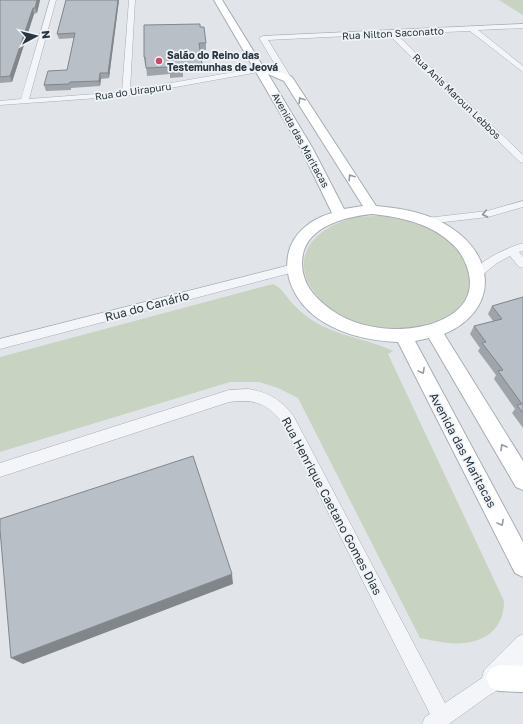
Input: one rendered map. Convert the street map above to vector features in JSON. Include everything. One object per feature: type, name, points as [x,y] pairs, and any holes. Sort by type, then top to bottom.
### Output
[{"type":"street","points":[[24,102],[53,0]]},
{"type":"street","points":[[126,94],[132,0]]},
{"type":"street","name":"Avenida das Maritacas","points":[[218,0],[261,69],[307,149],[340,215]]},
{"type":"street","name":"Rua Nilton Saconatto","points":[[263,38],[523,26]]},
{"type":"street","points":[[472,29],[523,70]]},
{"type":"street","name":"Rua Anis Maroun Lebbos","points":[[391,33],[523,160]]},
{"type":"street","name":"Avenida das Maritacas","points":[[263,38],[372,210]]},
{"type":"street","name":"Rua do Uirapuru","points":[[0,103],[126,94],[261,69]]},
{"type":"street","name":"Avenida das Maritacas","points":[[261,69],[288,79]]},
{"type":"street","points":[[307,149],[330,145]]},
{"type":"street","points":[[426,221],[488,214],[523,204]]},
{"type":"street","points":[[372,210],[408,215],[426,221],[445,231],[460,243],[471,258],[477,273],[478,289],[472,303],[461,316],[446,326],[433,331],[404,336],[380,335],[357,330],[336,321],[319,310],[306,297],[297,282],[294,268],[294,258],[302,239],[309,231],[318,225],[340,215],[372,210]]},
{"type":"street","points":[[477,273],[489,262],[523,247]]},
{"type":"street","points":[[511,251],[523,264]]},
{"type":"street","name":"Rua do Canário","points":[[0,344],[294,268]]},
{"type":"street","points":[[433,331],[523,480]]},
{"type":"street","name":"Avenida das Maritacas","points":[[404,336],[523,564]]},
{"type":"street","name":"Rua Henrique Caetano Gomes Dias","points":[[0,470],[229,396],[247,394],[265,398],[278,408],[289,421],[437,720]]},
{"type":"street","points":[[501,682],[523,642]]},
{"type":"street","points":[[437,720],[501,682],[523,664]]},
{"type":"green space","points":[[499,0],[523,0],[523,15]]},
{"type":"green space","points":[[382,216],[408,221],[433,230],[455,245],[463,255],[470,270],[472,282],[469,298],[455,314],[444,321],[418,329],[390,330],[377,328],[347,319],[331,310],[322,302],[310,286],[306,278],[304,258],[313,240],[330,227],[349,219]]},
{"type":"green space","points":[[273,284],[280,288],[300,311],[326,328],[393,351],[388,354],[504,601],[503,612],[499,622],[494,630],[487,636],[479,640],[459,643],[445,643],[420,638],[298,398],[278,388],[259,382],[230,382],[0,452],[0,357]]},
{"type":"building","points":[[0,0],[37,0],[10,76],[0,77]]},
{"type":"building","points":[[66,0],[118,0],[108,73],[100,73],[99,81],[44,85],[48,71],[67,70],[75,33],[57,34]]},
{"type":"building","points":[[200,24],[200,27],[204,27],[206,43],[199,43],[202,64],[182,65],[183,69],[169,70],[169,67],[146,68],[144,57],[144,25]]},
{"type":"building","points":[[523,297],[523,413],[517,405],[522,404],[498,371],[503,370],[482,343],[486,342],[474,326],[502,319],[492,306]]},
{"type":"building","points":[[193,456],[232,574],[11,658],[0,519]]},
{"type":"place","name":"Salão do Reino das Testemunhas de Jeová","points":[[159,61]]}]
